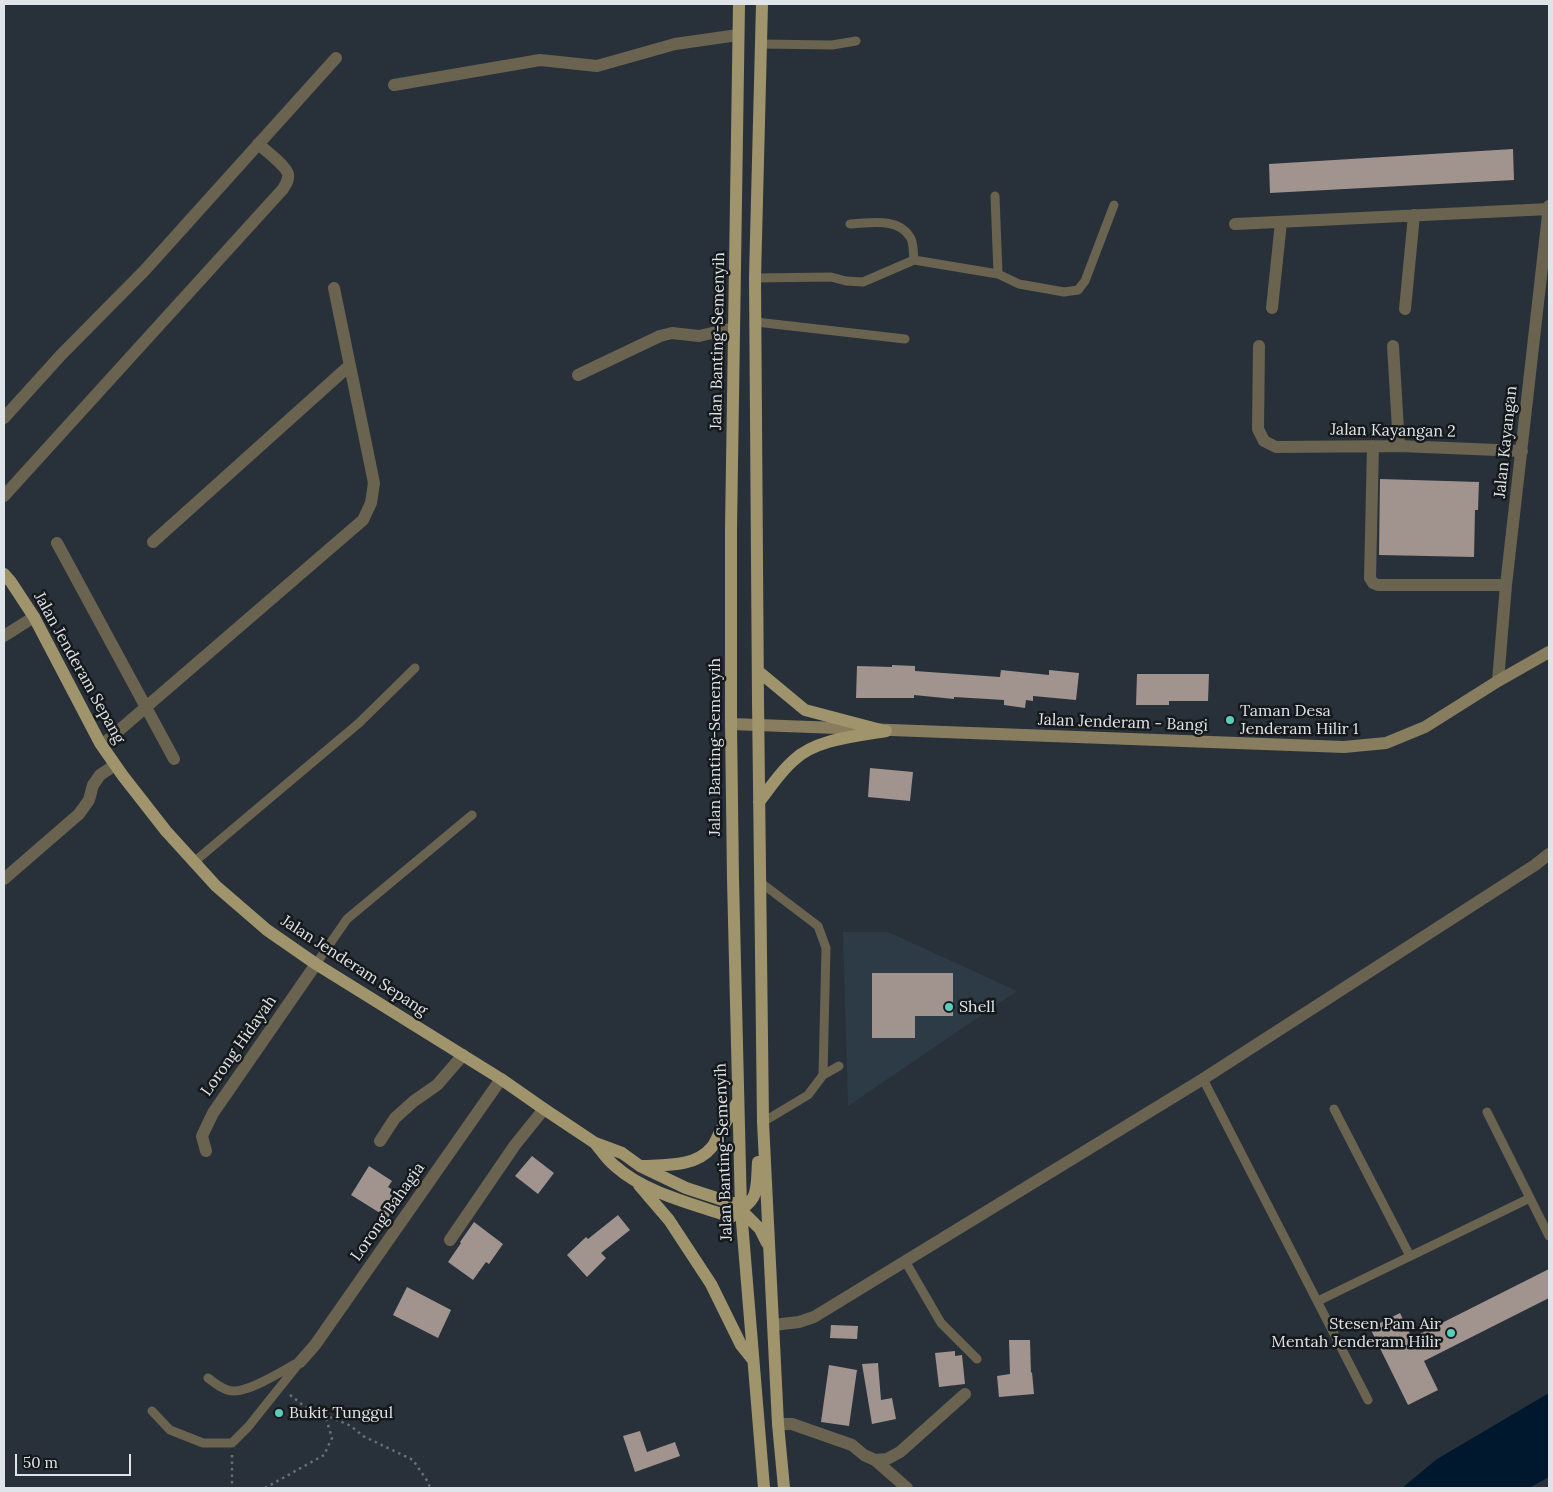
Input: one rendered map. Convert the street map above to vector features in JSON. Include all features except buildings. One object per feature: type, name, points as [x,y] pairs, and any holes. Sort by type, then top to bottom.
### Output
[{"type":"main road","name":"Jalan Banting-Semenyih","points":[[739,4],[731,724],[741,1210],[764,1488]]},
{"type":"main road","points":[[762,4],[755,278],[762,1122],[778,1424],[784,1488]]},
{"type":"main road","name":"Jalan Jenderam Sepang","points":[[4,574],[34,618],[102,745],[115,765],[166,831],[216,886],[267,930],[316,964],[501,1079],[595,1143]]},
{"type":"main road","name":"Jalan Jenderam - Bangi","points":[[731,724],[1344,747],[1386,743],[1425,726],[1549,652]]},
{"type":"main road","points":[[758,671],[805,710],[886,731]]},
{"type":"main road","points":[[759,802],[795,758],[812,748],[835,740],[886,731]]},
{"type":"main road","points":[[640,1166],[690,1162],[703,1156],[713,1147],[721,1129],[738,1103]]},
{"type":"main road","points":[[595,1143],[614,1166],[637,1182],[682,1201],[731,1217],[753,1199],[756,1190],[758,1162],[763,1136]]},
{"type":"main road","points":[[595,1143],[622,1153],[640,1166],[686,1188],[735,1204],[760,1229],[770,1248]]},
{"type":"main road","points":[[637,1182],[670,1220],[711,1284],[741,1345],[753,1360]]},
{"type":"street","points":[[394,84],[540,60],[597,66],[675,44],[738,35]]},
{"type":"street","points":[[4,418],[61,355],[145,270],[336,58]]},
{"type":"street","points":[[4,496],[283,189],[288,181],[286,169],[258,144]]},
{"type":"street","points":[[1235,224],[1549,207]]},
{"type":"street","name":"Jalan Kayangan","points":[[1498,681],[1506,585],[1549,207]]},
{"type":"street","points":[[1405,309],[1414,215]]},
{"type":"street","points":[[1272,308],[1281,222]]},
{"type":"street","points":[[102,745],[363,520],[371,503],[374,482],[334,288]]},
{"type":"street","points":[[578,375],[660,336],[672,333],[699,336],[734,328]]},
{"type":"street","name":"Jalan Kayangan 2","points":[[1259,346],[1258,429],[1264,441],[1276,446],[1399,446],[1522,450]]},
{"type":"street","points":[[1393,346],[1399,446]]},
{"type":"street","points":[[153,542],[349,366]]},
{"type":"street","points":[[1373,446],[1370,578],[1372,582],[1378,585],[1506,585]]},
{"type":"street","points":[[57,543],[174,760]]},
{"type":"street","points":[[4,636],[34,618]]},
{"type":"street","points":[[4,879],[79,814],[89,800],[92,785],[100,776],[115,765]]},
{"type":"street","points":[[773,1325],[799,1322],[814,1317],[1203,1079],[1535,865],[1549,854]]},
{"type":"street","name":"Lorong Hidayah","points":[[206,1151],[202,1136],[212,1113],[316,964]]},
{"type":"street","points":[[380,1141],[395,1118],[414,1101],[437,1085],[463,1055]]},
{"type":"street","name":"Lorong Bahagia","points":[[300,1362],[315,1345],[501,1079]]},
{"type":"street","points":[[450,1240],[515,1145],[544,1109]]},
{"type":"street","points":[[875,1460],[887,1459],[900,1452],[965,1394]]},
{"type":"street","points":[[778,1424],[792,1424],[852,1445],[864,1455],[875,1460],[907,1488]]},
{"type":"lane","points":[[761,44],[832,45],[856,41]]},
{"type":"lane","points":[[995,196],[998,274]]},
{"type":"lane","points":[[755,278],[831,277],[846,282],[863,282],[914,260],[998,274],[1019,284],[1064,292],[1078,290],[1085,282],[1114,206]]},
{"type":"lane","points":[[850,224],[888,223],[902,227],[911,238],[914,260]]},
{"type":"lane","points":[[756,322],[905,339]]},
{"type":"lane","points":[[194,862],[359,723],[415,668]]},
{"type":"lane","points":[[316,964],[347,920],[472,815]]},
{"type":"lane","points":[[760,882],[818,926],[826,948],[823,1075]]},
{"type":"lane","points":[[762,1122],[808,1095],[823,1075],[839,1066]]},
{"type":"lane","points":[[1203,1079],[1368,1400]]},
{"type":"lane","points":[[1334,1109],[1410,1256]]},
{"type":"lane","points":[[1487,1112],[1549,1236]]},
{"type":"lane","points":[[1318,1301],[1530,1198]]},
{"type":"lane","points":[[906,1261],[941,1323],[977,1359]]},
{"type":"lane","points":[[208,1378],[225,1389],[233,1391],[246,1389],[300,1362]]},
{"type":"lane","points":[[152,1411],[170,1430],[203,1443],[232,1443],[248,1427],[300,1362]]},
{"type":"path","points":[[280,1387],[304,1406],[351,1426],[363,1436],[413,1460],[430,1488]]},
{"type":"path","points":[[265,1488],[324,1455],[332,1438],[325,1415]]},
{"type":"path","points":[[232,1443],[232,1488]]},
{"type":"shaded area","points":[[843,932],[888,932],[1017,991],[848,1106]]},
{"type":"water","points":[[1549,1393],[1549,1477],[1529,1488],[1402,1488],[1437,1459]]},
{"type":"place","name":"Taman Desa Jenderam Hilir 1","points":[[1230,720]]},
{"type":"place","name":"Shell","points":[[949,1007]]},
{"type":"place","name":"Stesen Pam Air Mentah Jenderam Hilir","points":[[1451,1333]]},
{"type":"place","name":"Bukit Tunggul","points":[[279,1413]]}]
